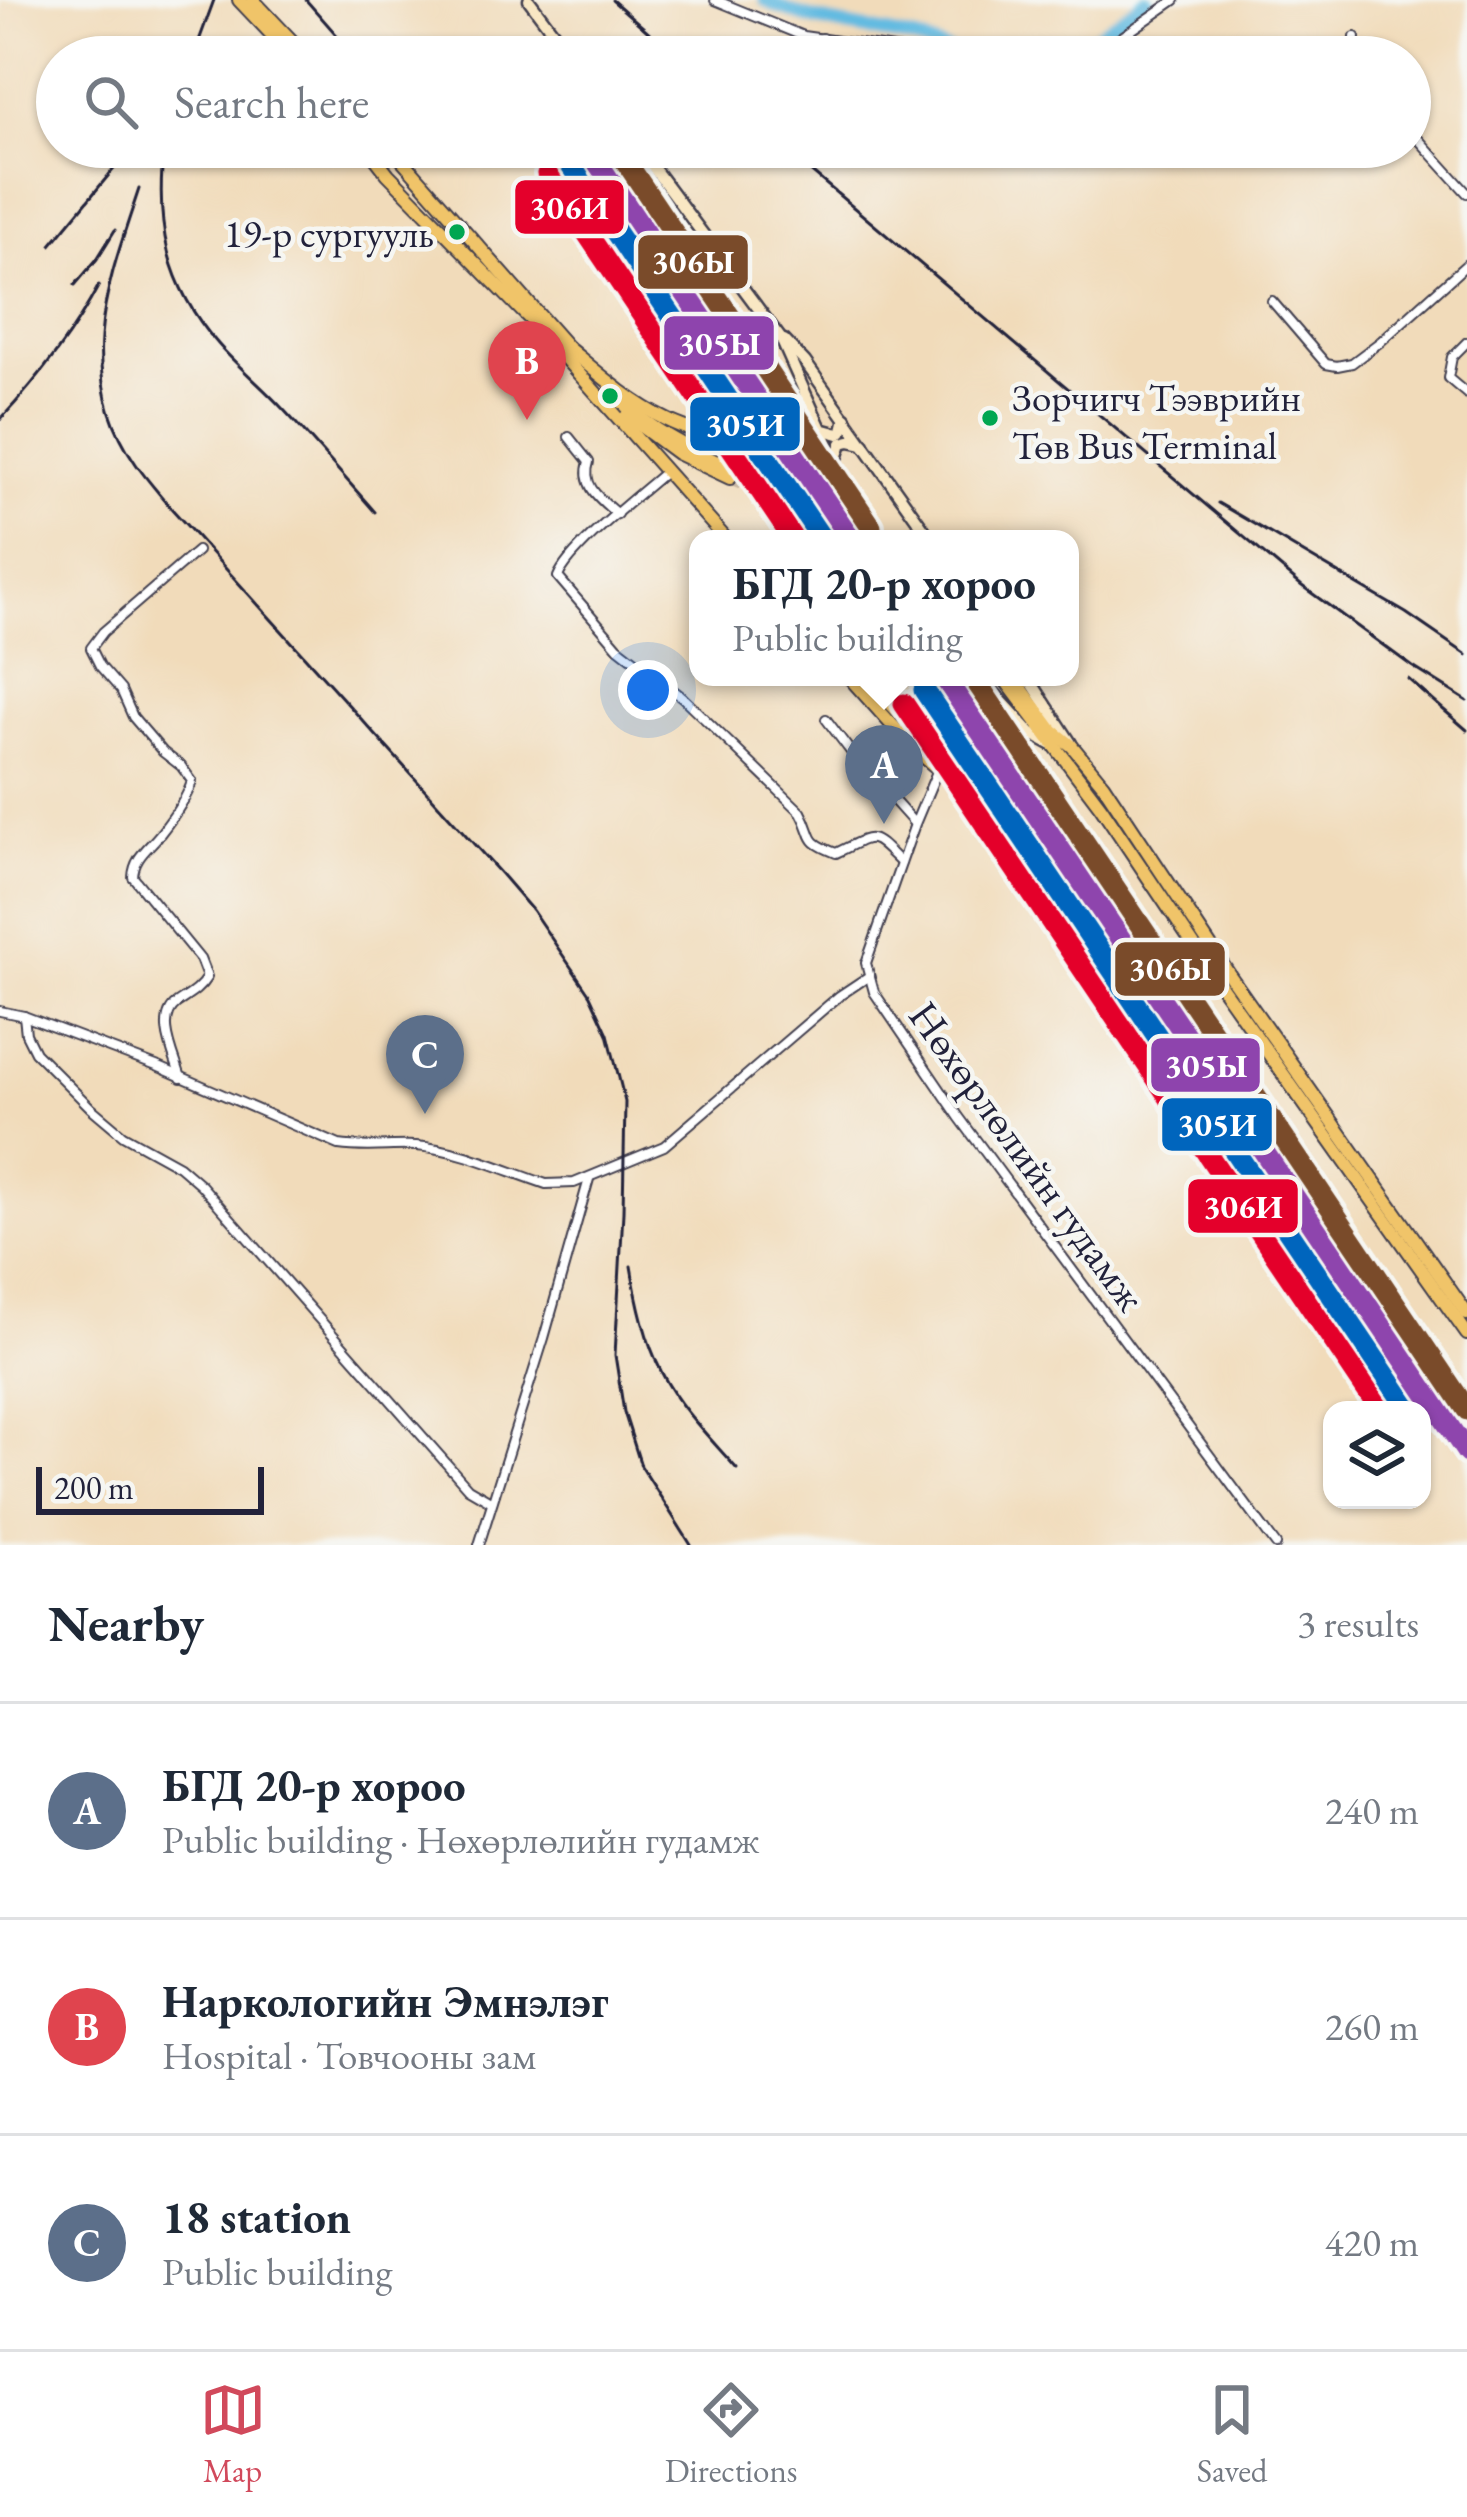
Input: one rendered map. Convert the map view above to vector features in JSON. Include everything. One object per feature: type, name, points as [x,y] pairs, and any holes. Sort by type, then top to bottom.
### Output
[{"type":"highway","points":[[238,0],[272,36]]},
{"type":"highway","points":[[254,0],[287,36]]},
{"type":"highway","points":[[383,168],[493,279],[717,530]]},
{"type":"highway","points":[[410,168],[568,348],[609,382],[666,420],[764,455],[787,487],[786,530]]},
{"type":"highway","points":[[605,405],[616,408],[677,453],[732,474],[622,403],[609,382]]},
{"type":"highway","points":[[857,686],[938,769]]},
{"type":"highway","points":[[875,686],[934,747],[938,769]]},
{"type":"highway","points":[[1010,686],[1101,807],[1225,992],[1467,1334]]},
{"type":"highway","points":[[1020,686],[1052,730],[1085,761],[1467,1314]]},
{"type":"main road","points":[[530,0],[557,36]]},
{"type":"main road","points":[[654,168],[781,339],[836,462],[878,530]]},
{"type":"main road","points":[[781,339],[805,362],[925,530]]},
{"type":"main road","points":[[821,429],[839,434],[846,418]]},
{"type":"main road","points":[[836,462],[842,443],[864,444]]},
{"type":"main road","points":[[988,686],[1032,734],[1054,746]]},
{"type":"main road","points":[[1034,686],[1072,746]]},
{"type":"street","points":[[715,0],[803,36]]},
{"type":"street","points":[[1123,36],[1175,0]]},
{"type":"street","points":[[1431,153],[1467,193]]},
{"type":"street","points":[[1272,301],[1325,364],[1352,363],[1467,264]]},
{"type":"street","points":[[1467,342],[1451,357],[1448,378],[1467,394]]},
{"type":"street","points":[[568,437],[589,462],[585,475],[590,487],[617,514]]},
{"type":"street","points":[[664,472],[558,577],[618,647],[682,697],[801,812],[815,845],[836,853],[863,837],[875,838],[902,864]]},
{"type":"street","points":[[181,1078],[167,1014],[207,977],[200,959],[133,877],[133,869],[192,781],[133,716],[92,648],[103,632],[197,551]]},
{"type":"street","points":[[826,719],[915,824]]},
{"type":"street","name":"Нөхөрлөлийн гудамж","points":[[938,769],[866,963],[874,992],[959,1118],[1276,1545]]},
{"type":"street","points":[[0,1011],[24,1016],[339,1144],[416,1146],[560,1185],[589,1178],[664,1146],[868,976]]},
{"type":"street","points":[[24,1016],[29,1043],[42,1060],[115,1129],[202,1185],[468,1487],[492,1502]]},
{"type":"street","points":[[479,1545],[589,1178]]},
{"type":"waterway","points":[[765,0],[803,16],[895,36]]},
{"type":"waterway","points":[[1097,36],[1147,0]]},
{"type":"tunnel","points":[[734,470],[829,507],[868,530]]},
{"type":"tunnel","points":[[730,478],[847,530]]},
{"type":"railway","points":[[201,36],[214,0]]},
{"type":"railway","points":[[306,0],[338,36]]},
{"type":"railway","points":[[612,0],[653,36]]},
{"type":"railway","points":[[51,245],[115,168]]},
{"type":"railway","points":[[162,168],[161,202],[168,252],[200,322],[375,512]]},
{"type":"railway","points":[[807,168],[1302,586],[1467,701]]},
{"type":"railway","points":[[139,189],[116,259],[102,327],[105,395],[116,430],[171,508],[532,910],[590,995],[608,1034],[625,1102],[615,1355],[624,1412],[641,1466],[691,1545]]},
{"type":"railway","points":[[75,285],[115,230]]},
{"type":"railway","points":[[0,420],[54,356],[99,285]]},
{"type":"railway","points":[[1218,503],[1406,613],[1467,655]]},
{"type":"railway","points":[[1408,679],[1467,730]]},
{"type":"railway","points":[[631,1266],[642,1321],[662,1373],[687,1411],[737,1469]]},
{"type":"transit line","name":"305И","points":[[572,168],[816,530]]},
{"type":"transit line","name":"305Ы","points":[[601,168],[845,530]]},
{"type":"transit line","name":"306Ы","points":[[630,168],[871,526]]},
{"type":"transit line","name":"306И","points":[[547,174],[787,530]]},
{"type":"transit line","name":"305Ы","points":[[950,686],[1467,1453]]},
{"type":"transit line","name":"306Ы","points":[[979,686],[1467,1410]]},
{"type":"transit line","name":"305И","points":[[924,690],[1403,1401]]},
{"type":"transit line","name":"306И","points":[[904,704],[1374,1401]]},
{"type":"place","name":"19-р сургууль","points":[[457,232]]},
{"type":"place","name":"Зорчигч Тээврийн Төв Bus Terminal","points":[[990,418]]},
{"type":"place","name":"Наркологийн Эмнэлэг","points":[[527,420]]},
{"type":"place","name":"БГД 20-р хороо","points":[[884,824]]},
{"type":"place","name":"18 station","points":[[425,1114]]}]
